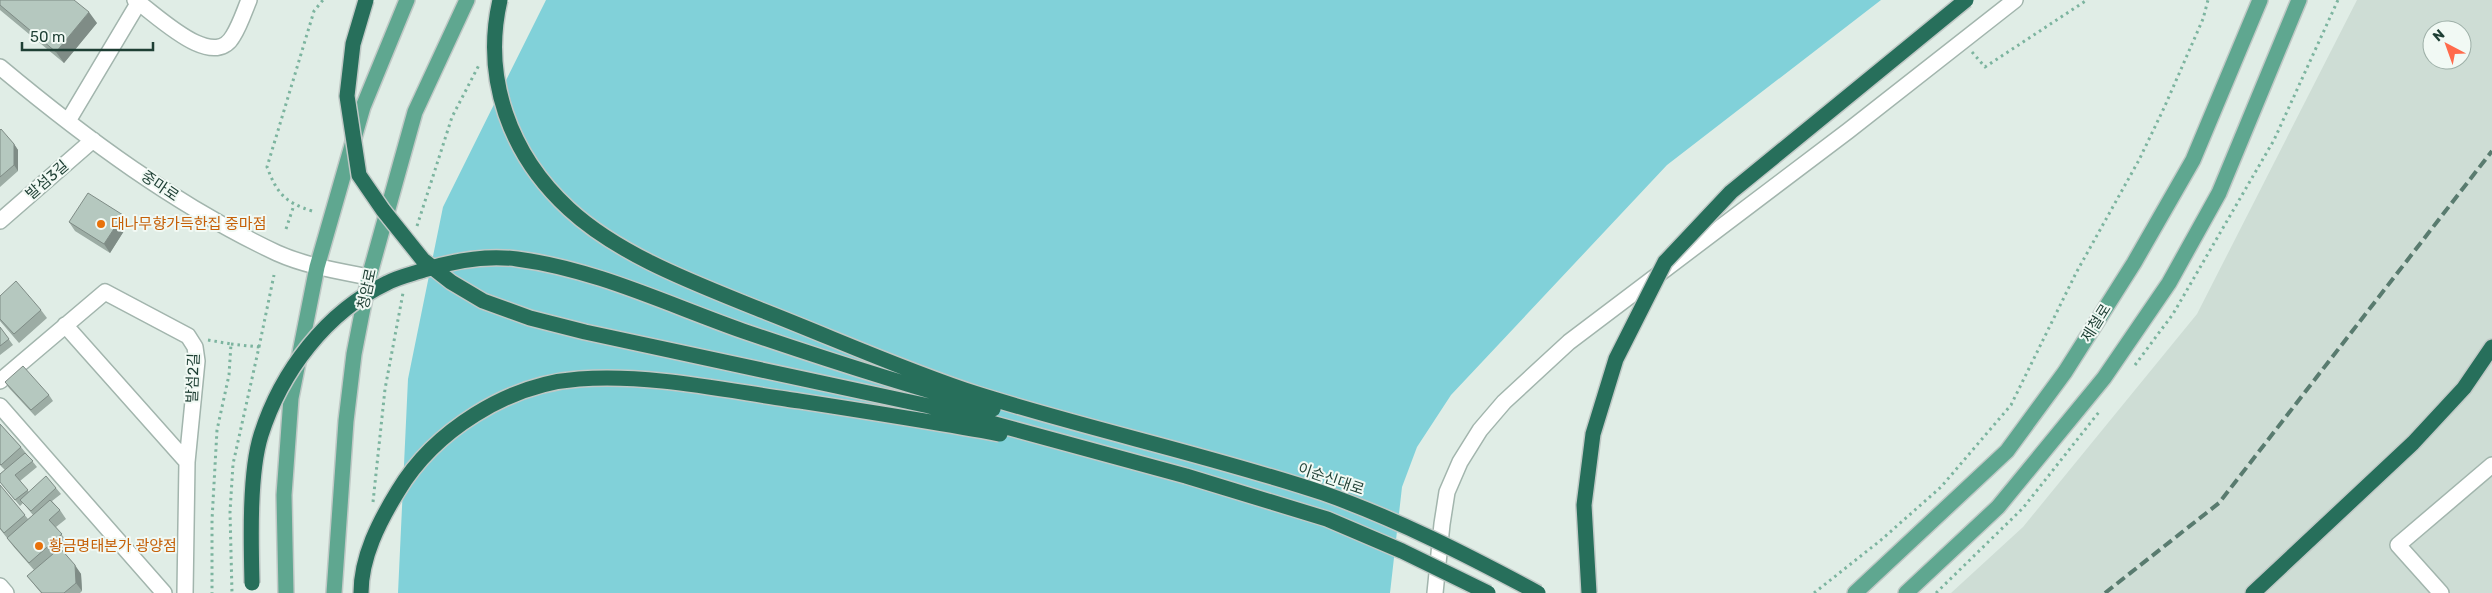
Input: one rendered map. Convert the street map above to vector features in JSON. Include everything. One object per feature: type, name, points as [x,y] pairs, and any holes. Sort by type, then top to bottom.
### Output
[{"type":"highway","points":[[366,0],[353,44],[347,96],[359,175],[382,210],[423,260],[451,282],[482,301],[530,318],[585,332],[929,406],[1186,476],[1327,519],[1402,551],[1488,593]]},
{"type":"highway","points":[[500,0],[494,26],[495,60],[503,108],[515,138],[531,168],[569,209],[613,242],[741,302],[923,376],[1100,430]]},
{"type":"highway","points":[[1589,593],[1584,505],[1592,434],[1616,359],[1665,262],[1731,192],[1966,0]]},
{"type":"highway","points":[[252,588],[254,476],[260,437],[285,379],[317,336],[342,312],[387,283],[449,262],[516,259],[573,272],[633,290],[742,330],[902,383],[1029,419],[1100,430]]},
{"type":"highway","points":[[2253,593],[2413,443],[2464,388],[2492,347]]},
{"type":"highway","points":[[361,593],[361,577],[379,522],[408,474],[448,433],[477,412],[526,390],[578,379],[668,381],[928,421],[1088,450]]},
{"type":"highway","name":"이순신대로","points":[[1100,430],[1191,453],[1324,494],[1417,532],[1538,593]]},
{"type":"main road","points":[[286,593],[284,495],[291,398],[318,267],[363,107],[408,0]]},
{"type":"main road","name":"청암로","points":[[334,593],[346,420],[354,354],[369,277],[415,112],[468,0]]},
{"type":"main road","name":"제철로","points":[[1855,593],[2007,451],[2065,372],[2134,263],[2193,160],[2260,0]]},
{"type":"main road","points":[[1906,593],[1998,507],[2104,378],[2169,283],[2219,193],[2299,0]]},
{"type":"street","points":[[68,121],[137,1],[194,43],[210,49],[223,46],[233,38],[249,0]]},
{"type":"street","points":[[1436,593],[1442,524],[1447,492],[1460,462],[1480,430],[1504,402],[1568,342],[2015,0]]},
{"type":"street","points":[[2240,50],[2253,14],[2253,0]]},
{"type":"street","name":"중마로","points":[[0,68],[93,140],[184,202],[278,253],[318,267],[369,277]]},
{"type":"street","name":"발섬3길","points":[[0,221],[93,140]]},
{"type":"street","name":"발섬2길","points":[[0,381],[105,292],[188,336],[195,346],[197,361],[187,462],[185,593]]},
{"type":"street","points":[[65,325],[187,462]]},
{"type":"street","points":[[0,406],[164,593]]},
{"type":"street","points":[[2441,593],[2398,545],[2492,465]]},
{"type":"street","points":[[0,586],[6,593]]},
{"type":"path","points":[[312,210],[294,205],[276,190],[267,166],[314,11],[323,0]]},
{"type":"path","points":[[1962,42],[1985,67],[2087,0]]},
{"type":"path","points":[[1814,593],[1881,540],[1941,487],[2011,405],[2076,273],[2152,134],[2204,19],[2208,0]]},
{"type":"path","points":[[286,229],[294,205]]},
{"type":"path","points":[[259,347],[274,275]]},
{"type":"path","points":[[188,336],[231,344],[229,375],[217,430],[212,520],[212,593]]},
{"type":"shaded area","points":[[2357,0],[2492,0],[2492,593],[1951,593],[2023,527],[2197,314]]},
{"type":"water","points":[[546,0],[1881,0],[1667,165],[1451,395],[1417,447],[1402,487],[1390,593],[398,593],[408,379],[443,207]]},
{"type":"building","points":[[0,0],[74,0],[89,12],[56,52],[0,5]]},
{"type":"building","points":[[0,130],[14,144],[14,165],[0,177]]},
{"type":"building","points":[[88,193],[123,215],[104,244],[69,222]]},
{"type":"building","points":[[16,281],[41,310],[14,334],[0,319],[0,296]]},
{"type":"building","points":[[0,327],[9,339],[0,346]]},
{"type":"building","points":[[23,366],[49,395],[31,410],[5,382]]},
{"type":"building","points":[[0,424],[21,447],[1,465],[0,464]]},
{"type":"building","points":[[25,453],[33,461],[15,475],[28,490],[15,500],[0,482],[0,474]]},
{"type":"building","points":[[46,476],[56,488],[31,511],[20,500]]},
{"type":"building","points":[[0,485],[25,515],[4,533],[0,528]]},
{"type":"building","points":[[50,500],[60,510],[49,520],[62,534],[29,563],[7,538]]},
{"type":"building","points":[[60,548],[75,565],[76,583],[64,593],[42,593],[27,576]]},
{"type":"railway","points":[[2105,593],[2219,503],[2492,151]]},
{"type":"place","name":"대나무향가득한집 중마점","points":[[101,224]]},
{"type":"place","name":"황금명태본가 광양점","points":[[39,546]]}]
